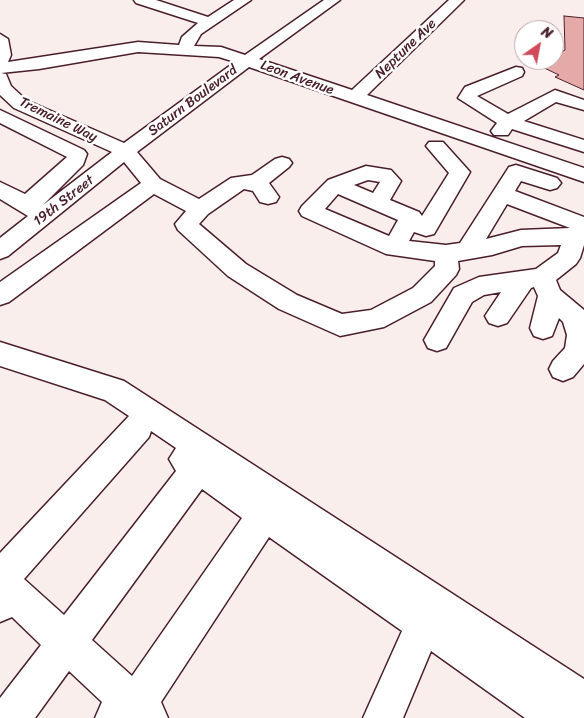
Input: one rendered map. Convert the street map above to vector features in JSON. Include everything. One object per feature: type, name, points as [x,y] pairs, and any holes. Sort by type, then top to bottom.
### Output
[{"type":"street","points":[[141,0],[209,22]]},
{"type":"street","points":[[185,49],[188,40],[196,31],[244,0]]},
{"type":"street","name":"Saturn Boulevard","points":[[126,151],[248,60],[333,0]]},
{"type":"street","name":"Neptune Ave","points":[[354,98],[457,0]]},
{"type":"street","points":[[0,39],[3,55],[0,62]]},
{"type":"street","name":"Leon Avenue","points":[[0,68],[39,64],[138,47],[221,52],[584,175]]},
{"type":"street","points":[[516,72],[471,91],[467,98],[508,122],[584,146]]},
{"type":"street","name":"Tremaine Way","points":[[0,78],[3,88],[20,104],[126,151]]},
{"type":"street","points":[[494,145],[508,122],[555,95],[584,105]]},
{"type":"street","points":[[0,116],[77,154],[76,161],[27,205]]},
{"type":"street","points":[[408,222],[426,228],[460,172],[436,146]]},
{"type":"street","points":[[126,151],[152,184],[200,209]]},
{"type":"street","name":"19th Street","points":[[0,250],[46,216],[126,151]]},
{"type":"street","points":[[282,164],[261,190],[251,181],[238,183],[200,209],[186,224],[237,270],[288,302],[340,325],[375,320],[422,295],[447,269],[516,172],[584,194]]},
{"type":"street","points":[[0,294],[152,184]]},
{"type":"street","points":[[394,248],[411,217],[335,185],[310,211],[394,248],[457,253],[492,247],[520,238],[581,233]]},
{"type":"street","points":[[0,189],[46,216]]},
{"type":"street","points":[[502,194],[581,233]]},
{"type":"street","points":[[498,316],[539,284],[568,258],[581,233]]},
{"type":"street","points":[[539,284],[543,328]]},
{"type":"street","points":[[437,340],[464,295],[479,286],[539,284],[575,317],[580,335],[578,352],[563,369]]},
{"type":"street","points":[[0,354],[114,390],[559,712]]},
{"type":"street","points":[[0,372],[105,404],[424,624],[559,712]]},
{"type":"street","points":[[138,427],[3,589],[67,643],[131,710],[265,514]]},
{"type":"street","points":[[10,718],[198,468]]},
{"type":"street","points":[[383,718],[424,624]]},
{"type":"building","points":[[564,16],[584,18],[584,90],[555,77],[559,75],[548,70],[564,70]]}]
